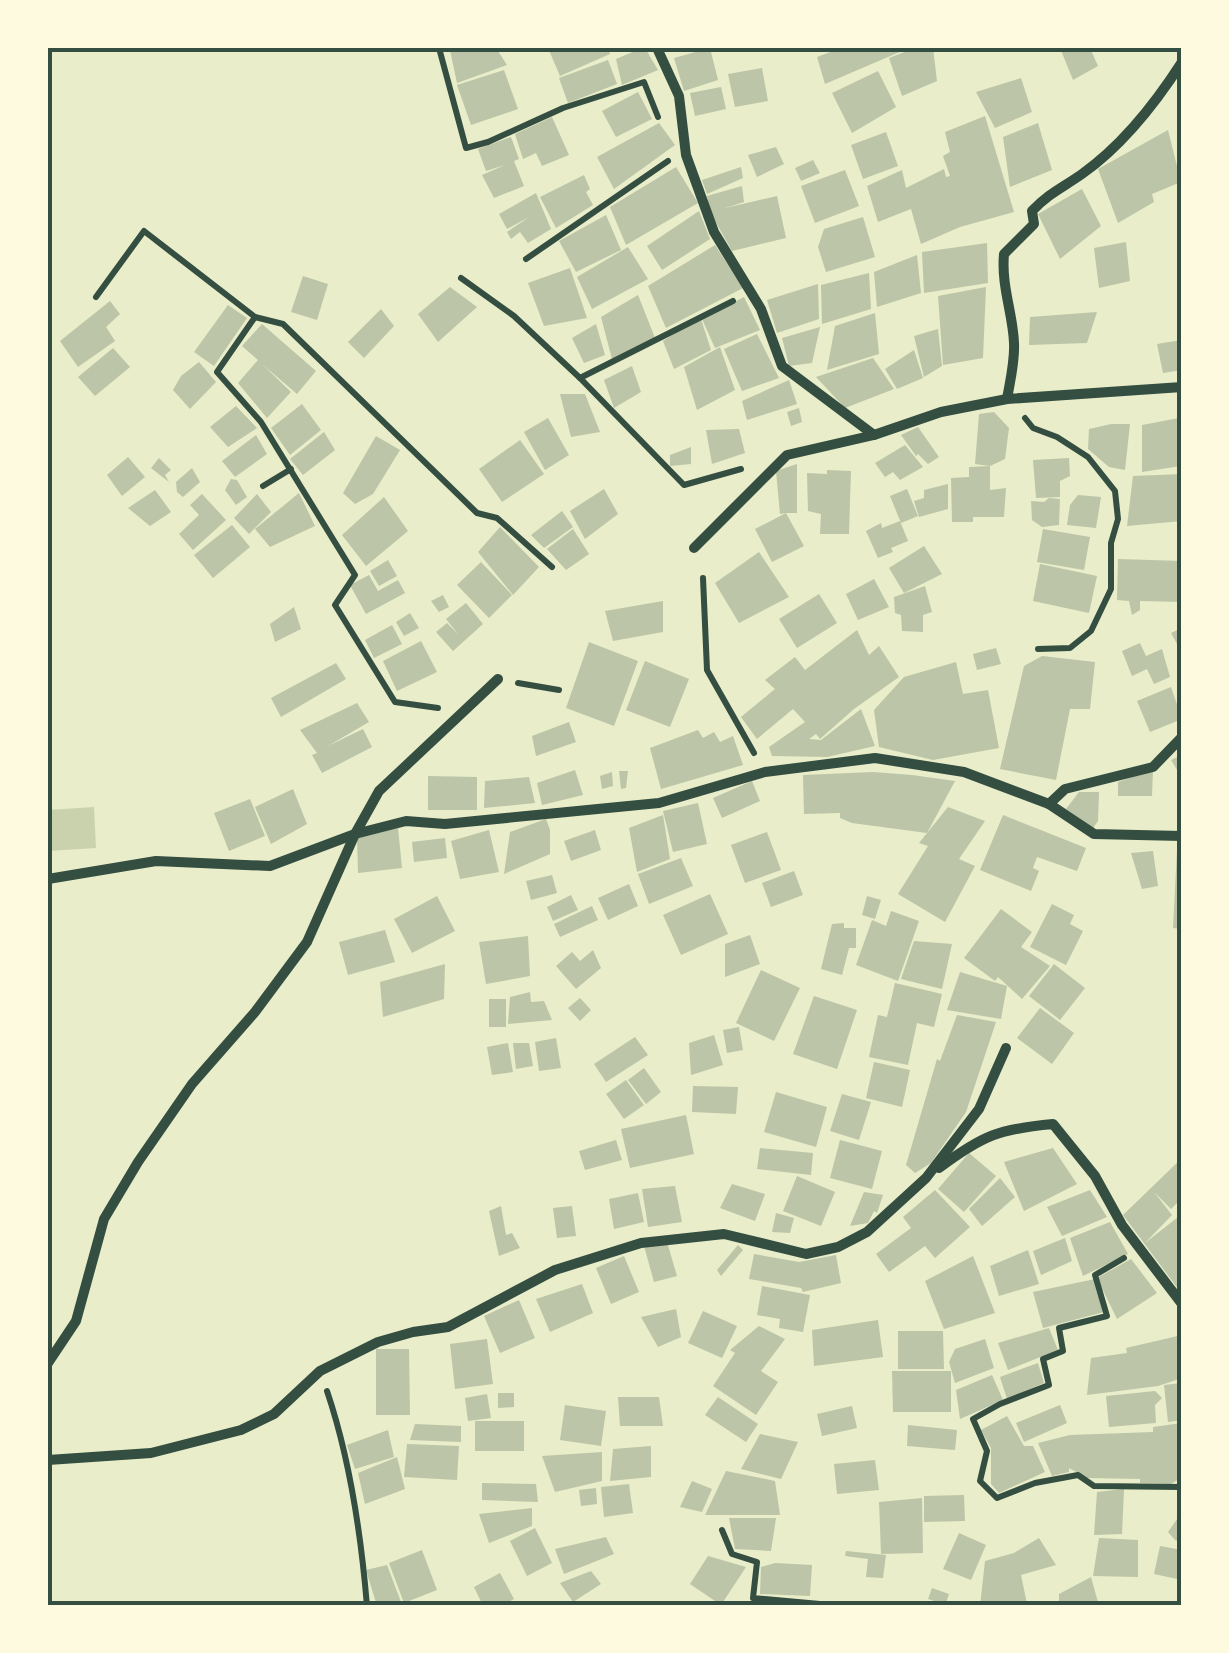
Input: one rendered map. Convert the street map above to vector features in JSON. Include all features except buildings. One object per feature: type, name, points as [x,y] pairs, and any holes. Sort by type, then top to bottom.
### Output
[{"type":"street","points":[[657,48],[680,96],[685,149],[714,232],[762,309],[782,366],[874,434]]},
{"type":"street","points":[[1006,399],[1014,364],[1014,339],[1004,254],[1034,224],[1032,211],[1049,192],[1082,174],[1126,134],[1157,102],[1182,62]]},
{"type":"street","points":[[694,548],[787,455],[874,434],[941,412],[1006,399],[1182,387]]},
{"type":"street","points":[[48,1363],[76,1321],[104,1219],[192,1084],[255,1012],[307,942],[378,791],[498,679]]},
{"type":"street","points":[[1049,804],[1065,789],[1153,767],[1182,737]]},
{"type":"street","points":[[48,879],[156,860],[270,866],[355,834],[406,821],[445,824],[660,802],[765,772],[875,758],[964,772],[1049,804],[1094,834],[1182,836]]},
{"type":"street","points":[[926,1178],[978,1110],[1006,1048]]},
{"type":"street","points":[[48,1460],[151,1454],[241,1430],[274,1414],[320,1371],[378,1342],[448,1327],[555,1270],[641,1243],[724,1234],[806,1254],[838,1247],[867,1232],[926,1178],[977,1140],[1011,1128],[1053,1124],[1096,1176],[1122,1224],[1182,1304]]},
{"type":"path","points":[[440,48],[466,148],[562,108],[644,82],[659,120],[680,112]]},
{"type":"path","points":[[526,259],[685,149]]},
{"type":"path","points":[[96,297],[144,231],[255,317],[284,324],[477,513],[496,518],[552,567]]},
{"type":"path","points":[[460,278],[514,316],[684,485],[787,455]]},
{"type":"path","points":[[580,378],[752,292]]},
{"type":"path","points":[[255,317],[217,372],[260,422],[355,575],[335,606],[395,702],[440,708],[454,701]]},
{"type":"path","points":[[1006,399],[1033,428],[1057,437],[1088,458],[1115,491],[1118,520],[1111,543],[1111,589],[1100,614],[1092,630],[1070,648],[1038,649]]},
{"type":"path","points":[[263,486],[291,469]]},
{"type":"path","points":[[703,578],[707,670],[765,772]]},
{"type":"path","points":[[498,679],[559,690]]},
{"type":"path","points":[[1140,1248],[1096,1275],[1107,1316],[1059,1328],[1064,1351],[1043,1359],[1049,1384],[974,1419],[987,1451],[980,1481],[997,1498],[1035,1482],[1078,1475],[1094,1486],[1182,1486]]},
{"type":"path","points":[[320,1371],[340,1431],[362,1548],[367,1606]]},
{"type":"path","points":[[722,1530],[732,1554],[758,1562],[753,1598],[842,1606]]},
{"type":"green space","points":[[94,807],[96,848],[48,851],[48,810]]}]
